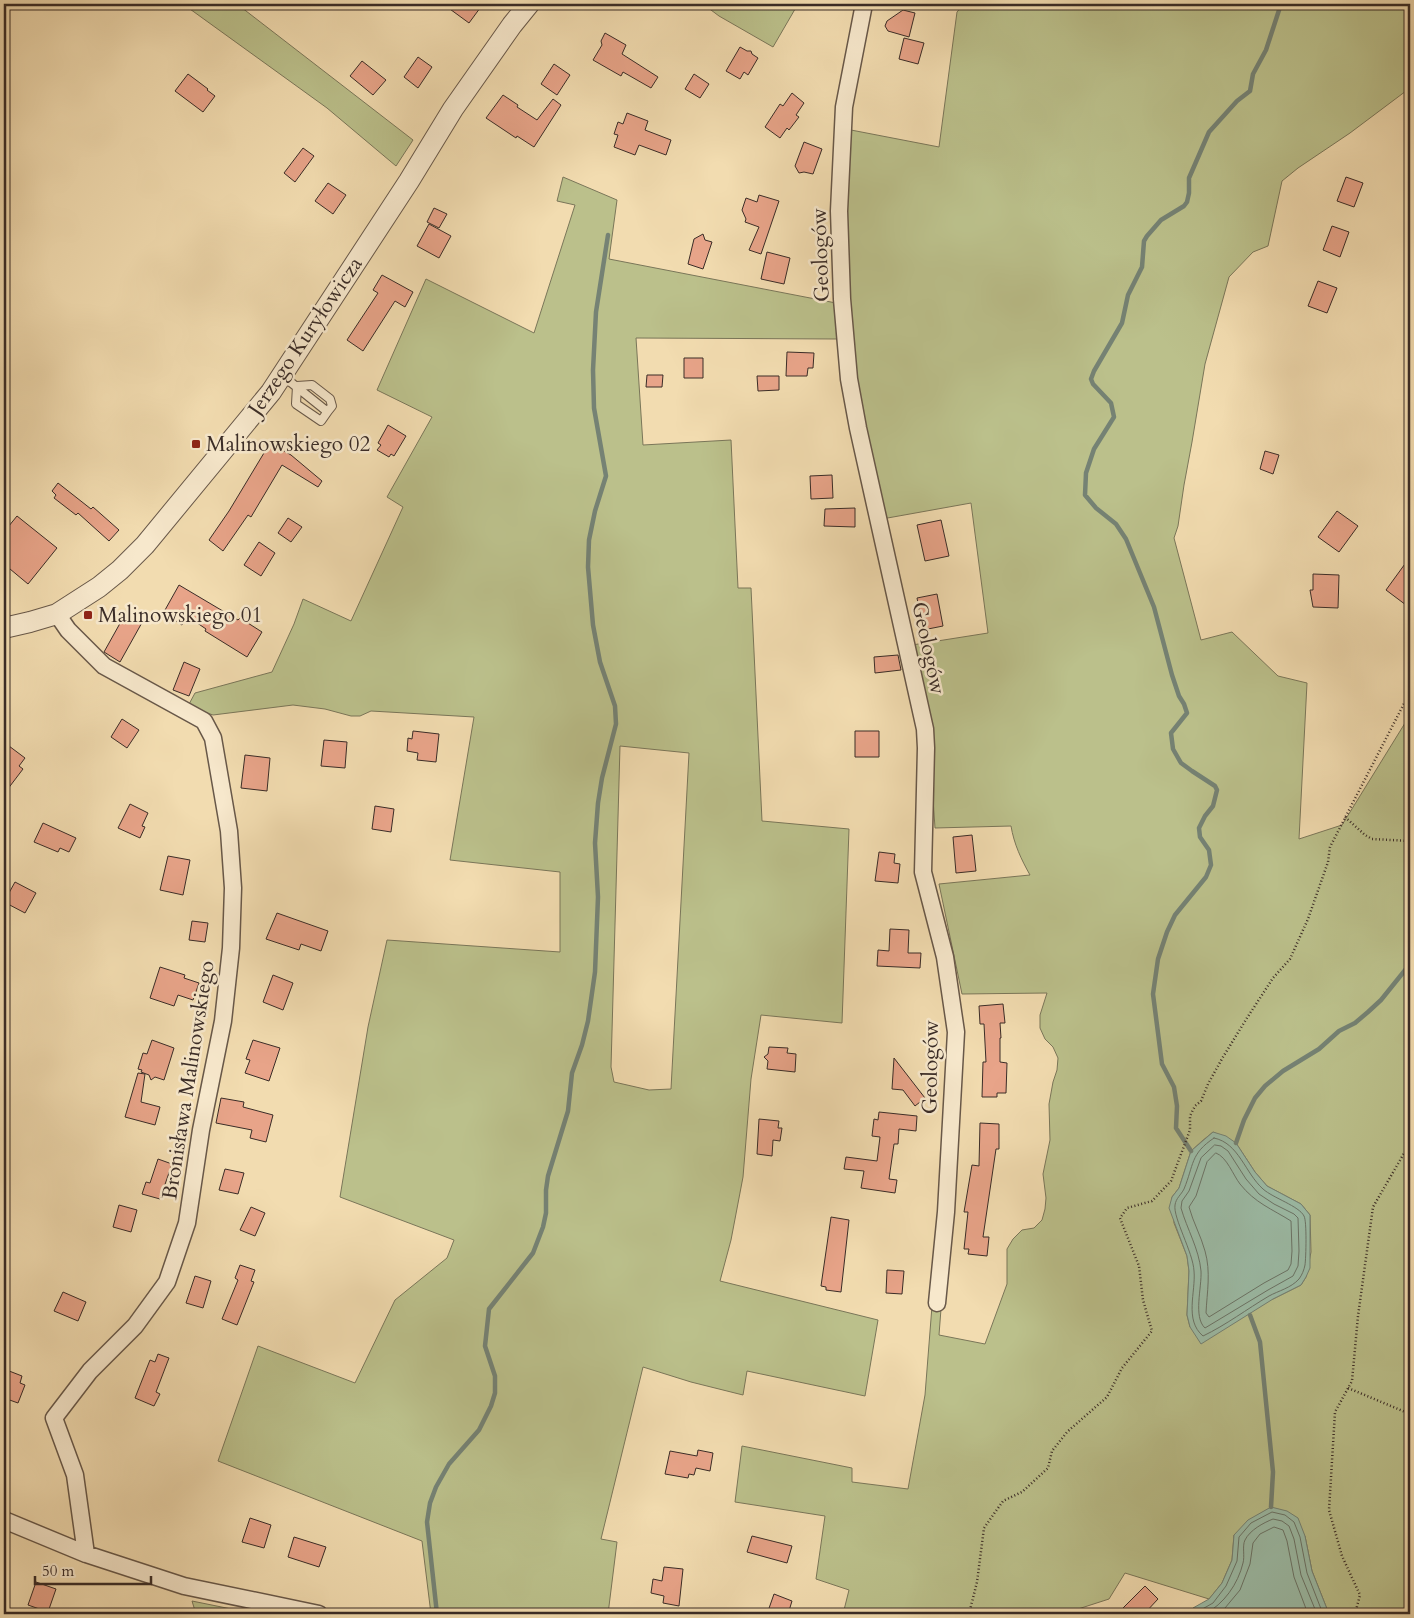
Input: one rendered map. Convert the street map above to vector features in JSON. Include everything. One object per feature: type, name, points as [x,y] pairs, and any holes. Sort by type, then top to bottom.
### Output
[{"type":"street","name":"Jerzego Kuryłowicza","points":[[4,628],[57,614],[120,570],[145,545],[271,392],[290,381],[453,109],[512,24],[529,4]]},
{"type":"street","name":"Geologów","points":[[864,4],[844,107],[839,211],[842,299],[849,379],[858,428],[925,729],[923,872],[945,957],[956,1032],[946,1212],[937,1303]]},
{"type":"street","name":"Bronisława Malinowskiego","points":[[57,614],[68,630],[104,666],[204,721],[213,738],[229,831],[233,888],[231,948],[223,1021],[201,1130],[187,1223],[167,1282],[135,1326],[90,1371],[54,1418],[75,1476],[86,1554]]},
{"type":"street","points":[[4,1520],[86,1554],[184,1586],[319,1614]]},
{"type":"lane","points":[[290,381],[312,385],[330,399],[332,406],[321,421],[296,404],[290,381]]},
{"type":"lane","points":[[290,381],[310,399],[328,411]]},
{"type":"path","points":[[970,1614],[984,1528],[1003,1501],[1022,1492],[1048,1468],[1052,1451],[1067,1432],[1107,1397],[1122,1368],[1152,1331],[1143,1300],[1139,1266],[1120,1218],[1127,1208],[1152,1201],[1172,1181],[1190,1130],[1190,1116],[1195,1106],[1202,1101],[1208,1084],[1247,1018],[1274,978],[1290,959],[1308,919],[1328,862],[1330,847],[1410,692]]},
{"type":"path","points":[[1345,817],[1372,839],[1410,841]]},
{"type":"path","points":[[1355,1614],[1360,1595],[1342,1556],[1329,1510],[1335,1412],[1352,1381],[1358,1316],[1373,1207],[1410,1143]]},
{"type":"path","points":[[1348,1388],[1410,1414]]},
{"type":"green space","points":[[183,4],[237,4],[413,140],[396,166],[327,108]]},
{"type":"green space","points":[[703,4],[798,4],[773,47],[719,16]]},
{"type":"green space","points":[[964,4],[1410,4],[1410,88],[1282,181],[1268,246],[1253,252],[1229,277],[1205,364],[1178,526],[1174,538],[1201,640],[1232,632],[1278,676],[1307,683],[1299,839],[1342,825],[1410,715],[1410,1614],[1329,1614],[1312,1571],[1305,1536],[1234,1535],[1232,1560],[1222,1583],[1209,1599],[1125,1573],[1109,1599],[1075,1610],[1075,1614],[843,1614],[849,1590],[816,1579],[825,1516],[735,1502],[742,1446],[852,1468],[852,1482],[908,1489],[925,1395],[932,1306],[941,1309],[939,1335],[985,1344],[1007,1284],[1007,1249],[1022,1230],[1034,1228],[1042,1220],[1045,1209],[1046,1198],[1043,1174],[1050,1140],[1049,1104],[1058,1058],[1040,1028],[1040,1015],[1047,993],[962,994],[939,884],[1030,875],[1018,851],[1011,826],[935,828],[927,709],[912,645],[988,633],[971,503],[882,519],[853,380],[845,224],[851,130],[939,147],[957,12]],"holes":[[[1213,1132],[1236,1143],[1255,1172],[1267,1186],[1301,1204],[1310,1215],[1311,1252],[1306,1277],[1301,1285],[1273,1299],[1190,1327],[1187,1315],[1189,1271],[1187,1256],[1174,1223],[1172,1197],[1179,1188],[1191,1151],[1202,1141]]]},
{"type":"green space","points":[[563,177],[617,200],[609,259],[836,303],[838,339],[636,338],[643,445],[731,440],[738,588],[751,588],[762,821],[849,829],[842,1023],[761,1015],[751,1079],[743,1177],[731,1240],[720,1281],[878,1320],[865,1396],[747,1371],[743,1395],[691,1382],[643,1367],[601,1539],[617,1542],[608,1614],[431,1614],[422,1541],[218,1461],[258,1346],[355,1383],[395,1300],[447,1258],[454,1240],[340,1197],[368,1027],[387,940],[560,952],[560,872],[450,860],[474,717],[371,711],[360,716],[351,716],[325,709],[293,705],[213,715],[188,706],[195,693],[272,672],[303,599],[351,621],[403,507],[387,497],[432,417],[377,390],[426,279],[534,333],[575,205],[557,201]],"holes":[[[620,746],[689,753],[671,1089],[649,1090],[614,1082],[611,1067]]]},
{"type":"green space","points":[[192,1601],[256,1614],[196,1614]]},
{"type":"water","points":[[1213,1132],[1226,1136],[1236,1143],[1255,1172],[1267,1186],[1301,1204],[1310,1215],[1310,1268],[1301,1285],[1273,1299],[1201,1344],[1190,1327],[1187,1315],[1189,1271],[1187,1256],[1169,1208],[1172,1197],[1179,1188],[1191,1151]]},
{"type":"water","points":[[1271,1507],[1287,1511],[1298,1518],[1305,1536],[1312,1571],[1329,1614],[1190,1614],[1193,1608],[1209,1599],[1222,1583],[1232,1560],[1234,1535],[1248,1520]]},
{"type":"building","points":[[443,4],[483,4],[469,23]]},
{"type":"building","points":[[903,10],[915,13],[909,37],[888,31],[885,26],[887,21]]},
{"type":"building","points":[[605,33],[626,45],[622,54],[658,77],[651,88],[623,72],[621,76],[593,60],[602,45],[601,41]]},
{"type":"building","points":[[904,38],[924,43],[918,64],[899,59]]},
{"type":"building","points":[[740,47],[751,51],[758,58],[748,75],[744,72],[740,79],[726,71]]},
{"type":"building","points":[[418,57],[432,67],[418,88],[404,77]]},
{"type":"building","points":[[362,61],[386,80],[373,95],[350,76]]},
{"type":"building","points":[[554,64],[570,75],[557,95],[541,84]]},
{"type":"building","points":[[188,74],[215,96],[203,112],[175,91]]},
{"type":"building","points":[[694,74],[709,84],[700,98],[685,89]]},
{"type":"building","points":[[792,93],[804,103],[796,115],[799,117],[789,130],[787,128],[780,138],[765,127],[780,104],[783,106]]},
{"type":"building","points":[[503,95],[537,120],[553,99],[561,105],[534,147],[517,136],[516,138],[486,118]]},
{"type":"building","points":[[627,113],[648,121],[645,130],[671,140],[666,155],[639,145],[635,155],[614,147],[618,135],[614,134],[618,122],[623,124]]},
{"type":"building","points":[[804,142],[822,149],[813,174],[799,173],[795,166]]},
{"type":"building","points":[[303,148],[314,156],[295,182],[284,173]]},
{"type":"building","points":[[1346,177],[1363,183],[1354,207],[1337,201]]},
{"type":"building","points":[[328,183],[346,195],[333,214],[315,201]]},
{"type":"building","points":[[759,195],[779,201],[761,254],[749,250],[759,227],[745,222],[746,219],[742,210],[746,198],[757,202]]},
{"type":"building","points":[[434,208],[447,214],[439,228],[427,222]]},
{"type":"building","points":[[429,224],[451,236],[439,258],[417,246]]},
{"type":"building","points":[[1332,226],[1349,232],[1340,257],[1323,250]]},
{"type":"building","points":[[703,234],[705,240],[712,242],[703,269],[688,264],[694,239]]},
{"type":"building","points":[[767,252],[790,258],[784,284],[761,279]]},
{"type":"building","points":[[382,275],[413,292],[405,307],[395,301],[363,351],[347,340],[378,293],[373,290]]},
{"type":"building","points":[[1318,281],[1337,288],[1327,313],[1308,306]]},
{"type":"building","points":[[787,352],[814,353],[813,368],[808,368],[807,376],[786,376]]},
{"type":"building","points":[[684,358],[703,358],[703,378],[684,378]]},
{"type":"building","points":[[647,375],[663,375],[662,387],[646,387]]},
{"type":"building","points":[[757,376],[779,376],[779,390],[758,391]]},
{"type":"building","points":[[388,425],[406,436],[394,456],[391,454],[389,457],[377,450],[381,445],[378,443]]},
{"type":"building","points":[[270,443],[291,455],[322,481],[318,487],[282,465],[251,517],[248,515],[223,551],[209,540]]},
{"type":"building","points":[[1265,451],[1279,455],[1273,474],[1260,469]]},
{"type":"building","points":[[832,475],[833,498],[811,499],[810,476]]},
{"type":"building","points":[[58,483],[91,509],[93,507],[119,530],[109,541],[78,513],[76,515],[54,498],[56,495],[52,491]]},
{"type":"building","points":[[855,508],[855,527],[824,526],[825,509]]},
{"type":"building","points":[[1337,511],[1358,526],[1339,552],[1318,537]]},
{"type":"building","points":[[17,516],[57,548],[28,584],[4,564],[4,532]]},
{"type":"building","points":[[288,518],[302,527],[291,542],[278,533]]},
{"type":"building","points":[[941,520],[949,556],[925,561],[917,525]]},
{"type":"building","points":[[259,542],[275,553],[261,576],[244,565]]},
{"type":"building","points":[[1410,557],[1410,608],[1386,590]]},
{"type":"building","points":[[1313,574],[1339,575],[1338,608],[1313,607],[1310,590],[1313,590]]},
{"type":"building","points":[[179,585],[262,632],[247,657],[205,631],[206,629],[187,616],[182,625],[174,620],[169,622],[165,610]]},
{"type":"building","points":[[937,594],[943,626],[923,630],[917,598]]},
{"type":"building","points":[[128,609],[144,619],[120,662],[104,652]]},
{"type":"building","points":[[898,655],[901,670],[875,673],[874,657]]},
{"type":"building","points":[[184,662],[200,669],[189,696],[173,690]]},
{"type":"building","points":[[122,719],[139,730],[127,748],[111,737]]},
{"type":"building","points":[[413,731],[439,734],[436,762],[417,760],[418,753],[407,751],[408,738],[412,739]]},
{"type":"building","points":[[855,731],[879,731],[879,757],[855,757]]},
{"type":"building","points":[[324,740],[347,742],[345,768],[321,766]]},
{"type":"building","points":[[4,745],[8,748],[9,746],[25,758],[19,766],[23,769],[4,794]]},
{"type":"building","points":[[245,755],[270,758],[267,791],[241,788]]},
{"type":"building","points":[[130,804],[148,813],[142,826],[145,827],[140,838],[118,828]]},
{"type":"building","points":[[375,806],[394,809],[391,832],[372,829]]},
{"type":"building","points":[[43,823],[76,838],[69,852],[60,848],[58,852],[34,842]]},
{"type":"building","points":[[972,835],[976,871],[956,873],[953,837]]},
{"type":"building","points":[[879,852],[895,854],[894,863],[900,864],[898,883],[875,881]]},
{"type":"building","points":[[168,856],[190,860],[183,895],[160,890]]},
{"type":"building","points":[[15,882],[36,893],[25,913],[4,902]]},
{"type":"building","points":[[277,913],[328,931],[321,951],[301,944],[299,950],[266,939]]},
{"type":"building","points":[[192,921],[208,923],[205,942],[189,940]]},
{"type":"building","points":[[890,929],[909,930],[908,953],[921,953],[920,968],[877,966],[878,950],[889,951]]},
{"type":"building","points":[[160,967],[185,975],[184,978],[199,983],[193,1000],[178,995],[174,1006],[150,998]]},
{"type":"building","points":[[273,975],[293,983],[283,1010],[263,1002]]},
{"type":"building","points":[[1003,1004],[1005,1023],[1000,1023],[1000,1062],[1007,1063],[1006,1093],[997,1093],[997,1097],[982,1097],[983,1062],[986,1062],[984,1024],[980,1024],[979,1006]]},
{"type":"building","points":[[152,1040],[174,1048],[164,1080],[155,1077],[151,1080],[149,1075],[138,1069],[143,1053],[147,1054]]},
{"type":"building","points":[[253,1040],[280,1048],[269,1081],[245,1073],[250,1060],[246,1059]]},
{"type":"building","points":[[769,1047],[788,1048],[787,1053],[796,1054],[795,1072],[767,1069],[768,1061],[764,1057],[768,1054]]},
{"type":"building","points":[[894,1058],[925,1098],[915,1106],[903,1090],[892,1089]]},
{"type":"building","points":[[138,1073],[145,1074],[141,1102],[160,1107],[155,1125],[125,1117]]},
{"type":"building","points":[[221,1098],[244,1102],[243,1107],[273,1115],[266,1142],[250,1138],[252,1130],[216,1123]]},
{"type":"building","points":[[879,1112],[917,1116],[916,1131],[899,1129],[898,1144],[894,1144],[889,1179],[897,1180],[895,1193],[861,1188],[864,1171],[844,1169],[846,1157],[877,1161],[880,1137],[872,1136],[874,1119],[878,1120]]},
{"type":"building","points":[[759,1119],[779,1121],[778,1128],[782,1128],[780,1141],[773,1140],[772,1156],[757,1154]]},
{"type":"building","points":[[980,1123],[999,1124],[999,1149],[996,1149],[983,1237],[989,1237],[987,1256],[968,1254],[969,1249],[964,1249],[968,1212],[964,1212],[972,1165],[979,1166]]},
{"type":"building","points":[[158,1159],[172,1164],[160,1199],[142,1194],[146,1182],[150,1183]]},
{"type":"building","points":[[225,1169],[244,1173],[238,1194],[219,1190]]},
{"type":"building","points":[[119,1205],[137,1210],[131,1232],[113,1227]]},
{"type":"building","points":[[251,1207],[265,1213],[255,1236],[240,1230]]},
{"type":"building","points":[[831,1217],[849,1220],[841,1292],[826,1290],[826,1287],[821,1286]]},
{"type":"building","points":[[240,1265],[255,1270],[251,1281],[254,1282],[237,1325],[222,1319],[238,1280],[235,1278]]},
{"type":"building","points":[[887,1270],[904,1271],[902,1294],[886,1293]]},
{"type":"building","points":[[195,1276],[211,1281],[203,1308],[186,1303]]},
{"type":"building","points":[[63,1292],[86,1302],[78,1321],[54,1311]]},
{"type":"building","points":[[158,1354],[169,1358],[156,1392],[160,1394],[154,1406],[135,1398],[150,1360],[155,1362]]},
{"type":"building","points":[[4,1369],[22,1376],[20,1383],[25,1385],[18,1403],[4,1398]]},
{"type":"building","points":[[698,1450],[713,1453],[710,1471],[696,1468],[694,1475],[689,1474],[688,1478],[665,1474],[670,1451],[697,1456]]},
{"type":"building","points":[[250,1518],[271,1525],[264,1548],[242,1542]]},
{"type":"building","points":[[752,1536],[792,1546],[787,1563],[747,1552]]},
{"type":"building","points":[[294,1537],[326,1547],[319,1567],[288,1557]]},
{"type":"building","points":[[664,1567],[683,1569],[679,1606],[663,1603],[664,1596],[651,1593],[653,1579],[662,1581]]},
{"type":"building","points":[[36,1582],[56,1589],[48,1612],[28,1605]]},
{"type":"building","points":[[1145,1586],[1158,1599],[1144,1614],[1117,1614]]},
{"type":"building","points":[[774,1594],[792,1601],[788,1614],[767,1614]]},
{"type":"waterway","points":[[1191,1151],[1176,1128],[1177,1106],[1174,1087],[1162,1064],[1153,994],[1158,959],[1167,932],[1175,915],[1206,877],[1211,865],[1209,850],[1200,837],[1199,828],[1213,806],[1217,790],[1215,786],[1181,763],[1173,749],[1171,733],[1187,713],[1172,675],[1154,607],[1126,539],[1116,524],[1096,508],[1085,495],[1086,473],[1094,449],[1114,417],[1111,403],[1093,384],[1091,379],[1122,323],[1128,295],[1142,267],[1144,241],[1161,220],[1184,206],[1187,202],[1189,178],[1209,132],[1237,101],[1250,91],[1253,74],[1266,50],[1281,4]]},
{"type":"waterway","points":[[437,1614],[427,1522],[430,1503],[436,1487],[449,1464],[479,1430],[491,1406],[495,1393],[495,1376],[485,1346],[489,1309],[533,1253],[543,1227],[546,1213],[548,1176],[568,1111],[572,1073],[588,1021],[595,972],[598,897],[595,843],[598,803],[602,778],[616,724],[615,706],[600,662],[593,625],[588,567],[589,540],[595,511],[606,476],[594,408],[593,370],[596,312],[608,235]]},
{"type":"waterway","points":[[1236,1143],[1244,1120],[1255,1098],[1265,1086],[1283,1071],[1319,1049],[1339,1031],[1355,1023],[1381,1000],[1410,964]]},
{"type":"waterway","points":[[1250,1315],[1260,1342],[1273,1472],[1271,1507]]},
{"type":"place","name":"Malinowskiego 02","points":[[196,444]]},
{"type":"place","name":"Malinowskiego 01","points":[[88,615]]}]
